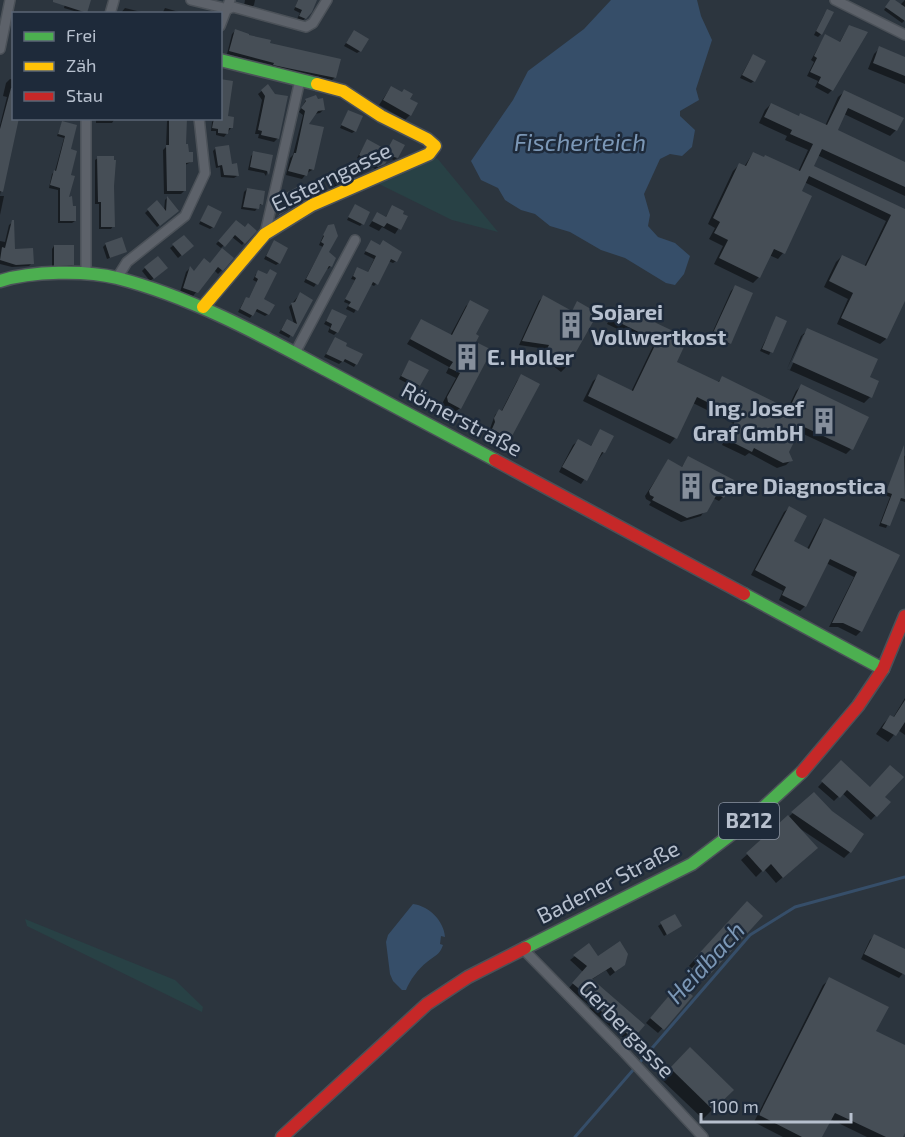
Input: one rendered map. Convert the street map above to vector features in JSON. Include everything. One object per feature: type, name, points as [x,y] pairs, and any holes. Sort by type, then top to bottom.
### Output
[{"type":"street","points":[[0,49],[10,0]]},
{"type":"street","points":[[191,0],[229,4],[306,27],[313,23],[327,0]]},
{"type":"street","points":[[835,0],[905,35]]},
{"type":"street","points":[[222,21],[229,4]]},
{"type":"street","points":[[222,60],[300,80],[265,234]]},
{"type":"street","name":"Elsterngasse","points":[[203,307],[265,234],[312,205],[429,154],[435,146],[427,139],[381,116],[343,91],[300,80]]},
{"type":"street","points":[[86,120],[86,273]]},
{"type":"street","points":[[117,278],[128,262],[185,216],[205,173],[199,120]]},
{"type":"street","points":[[295,353],[355,240]]},
{"type":"street","name":"Römerstraße","points":[[0,281],[16,276],[86,273],[117,278],[203,307],[295,353],[883,669]]},
{"type":"street","name":"Badener Straße","points":[[282,1137],[427,1004],[468,977],[692,864],[750,820],[802,772],[858,706],[883,669],[905,618]]},
{"type":"street","name":"Gerbergasse","points":[[523,949],[703,1137]]},
{"type":"green space","points":[[437,158],[498,232],[452,220],[377,183]]},
{"type":"green space","points":[[25,919],[175,980],[203,1007],[202,1012],[27,926]]},
{"type":"water","name":"Fischerteich","points":[[611,0],[697,0],[701,16],[712,40],[696,89],[699,100],[680,111],[680,116],[695,130],[692,147],[682,156],[670,154],[660,159],[644,194],[650,215],[648,226],[658,237],[675,243],[690,256],[684,274],[675,285],[666,283],[625,258],[601,250],[570,232],[550,226],[535,214],[521,210],[505,200],[498,188],[481,180],[471,161],[513,100],[528,71],[584,29]]},
{"type":"water","points":[[413,904],[435,915],[442,925],[445,937],[441,936],[440,944],[443,945],[440,951],[417,971],[406,990],[402,990],[390,974],[386,942],[388,935]]},
{"type":"building","points":[[53,0],[91,0],[87,12],[53,2]]},
{"type":"building","points":[[298,0],[317,0],[306,19],[299,16],[302,10],[295,7]]},
{"type":"building","points":[[890,0],[895,0],[905,7],[905,21],[885,7]]},
{"type":"building","points":[[827,9],[834,12],[822,35],[816,31]]},
{"type":"building","points":[[849,25],[868,32],[833,91],[818,83],[821,77],[810,72],[817,58],[814,56],[825,34],[840,42]]},
{"type":"building","points":[[235,29],[271,40],[270,43],[341,59],[336,78],[273,65],[274,63],[229,51]]},
{"type":"building","points":[[354,30],[369,39],[361,52],[346,43]]},
{"type":"building","points":[[879,46],[905,57],[905,76],[873,63]]},
{"type":"building","points":[[753,54],[766,61],[755,82],[742,75]]},
{"type":"building","points":[[222,79],[233,81],[228,116],[234,117],[233,128],[229,128],[228,134],[218,133],[218,129],[212,128],[214,120],[222,120]]},
{"type":"building","points":[[268,84],[275,94],[288,96],[279,139],[261,135],[262,131],[258,130],[265,96],[261,90]]},
{"type":"building","points":[[391,86],[402,92],[404,89],[413,94],[410,99],[418,103],[411,116],[383,100]]},
{"type":"building","points":[[12,88],[12,120],[19,120],[3,192],[0,191],[0,129]]},
{"type":"building","points":[[844,90],[904,118],[897,131],[848,108],[838,130],[905,162],[905,187],[822,149],[814,166],[905,209],[905,301],[887,339],[841,318],[853,293],[829,281],[842,255],[866,266],[891,215],[809,176],[802,191],[812,196],[785,254],[774,249],[760,278],[719,258],[728,240],[714,233],[720,222],[713,218],[739,163],[746,166],[753,152],[800,171],[813,144],[790,134],[792,130],[764,117],[771,103],[799,116],[800,113],[827,125]]},
{"type":"building","points":[[316,95],[318,99],[323,98],[325,110],[318,111],[309,124],[324,127],[314,170],[309,169],[307,176],[288,171],[294,153],[296,153],[305,111],[301,108],[305,99]]},
{"type":"building","points":[[348,110],[363,116],[356,132],[341,125]]},
{"type":"building","points":[[169,120],[187,120],[186,144],[188,144],[189,152],[193,152],[193,162],[186,163],[186,191],[167,191],[166,145],[169,145]]},
{"type":"building","points":[[62,121],[77,125],[71,149],[77,151],[71,175],[75,176],[69,197],[72,196],[73,206],[76,206],[76,221],[60,221],[60,188],[50,185],[65,136],[58,134]]},
{"type":"building","points":[[367,139],[387,150],[393,139],[405,145],[398,158],[390,156],[385,164],[378,167],[359,155]]},
{"type":"building","points":[[229,145],[232,164],[237,163],[239,176],[224,175],[222,165],[218,166],[215,147]]},
{"type":"building","points":[[253,151],[273,155],[269,175],[267,171],[250,167]]},
{"type":"building","points":[[97,156],[114,156],[116,160],[115,227],[101,227]]},
{"type":"building","points":[[350,164],[355,177],[337,185],[332,172]]},
{"type":"building","points":[[297,187],[304,200],[278,216],[286,201],[280,196]]},
{"type":"building","points":[[247,188],[265,191],[263,205],[260,204],[259,209],[243,207]]},
{"type":"building","points":[[167,196],[179,211],[160,226],[147,209],[157,200],[166,211]]},
{"type":"building","points":[[355,204],[370,212],[364,225],[348,217]]},
{"type":"building","points":[[208,205],[222,212],[214,228],[200,221]]},
{"type":"building","points":[[392,205],[404,211],[403,214],[408,216],[401,230],[387,223],[384,227],[372,221],[377,212],[386,217]]},
{"type":"building","points":[[12,220],[14,220],[15,249],[33,248],[34,264],[16,265],[0,260],[2,247],[5,248]]},
{"type":"building","points":[[236,220],[245,227],[248,223],[257,231],[245,244],[235,235],[225,247],[218,241]]},
{"type":"building","points":[[334,224],[338,236],[329,252],[336,258],[318,285],[306,279],[324,244],[321,242],[328,225]]},
{"type":"building","points":[[184,235],[194,246],[182,256],[172,244]]},
{"type":"building","points":[[122,237],[127,252],[110,258],[105,243]]},
{"type":"building","points":[[274,240],[288,248],[280,264],[266,256]]},
{"type":"building","points":[[371,240],[380,245],[383,240],[402,252],[397,262],[391,259],[378,285],[373,282],[358,311],[348,306],[351,302],[345,299],[356,278],[353,276],[357,267],[368,272],[376,256],[365,251]]},
{"type":"building","points":[[54,245],[74,245],[74,265],[54,266]]},
{"type":"building","points":[[222,248],[234,258],[223,271],[218,267],[198,293],[183,288],[190,266],[194,271],[204,258],[210,263]]},
{"type":"building","points":[[158,256],[168,268],[154,279],[144,267]]},
{"type":"building","points":[[270,269],[277,273],[264,299],[275,305],[269,315],[257,309],[253,316],[240,309],[246,297],[249,298],[258,279],[255,277],[258,270],[267,274]]},
{"type":"building","points":[[735,285],[753,293],[731,344],[712,335]]},
{"type":"building","points":[[300,292],[313,300],[293,337],[281,330],[287,319],[297,324],[291,303],[295,302]]},
{"type":"building","name":"Sojarei Vollwertkost","points":[[543,295],[572,311],[577,301],[598,313],[567,368],[551,357],[553,354],[546,351],[549,345],[522,341]]},
{"type":"building","name":"E. Holler","points":[[470,300],[489,310],[476,334],[479,336],[476,342],[492,350],[461,409],[448,402],[447,397],[460,373],[449,368],[453,362],[410,339],[421,319],[452,335]]},
{"type":"building","points":[[618,305],[688,338],[677,362],[719,382],[722,376],[789,409],[801,384],[869,417],[853,450],[802,426],[789,452],[793,461],[783,463],[754,448],[752,452],[726,439],[737,417],[697,397],[677,439],[588,396],[598,374],[633,391],[657,341],[612,319]]},
{"type":"building","points":[[332,309],[347,316],[338,333],[330,329],[332,324],[326,321]]},
{"type":"building","points":[[776,316],[787,321],[773,353],[762,349]]},
{"type":"building","points":[[807,328],[878,359],[870,377],[879,381],[872,398],[792,362]]},
{"type":"building","points":[[335,337],[347,343],[346,346],[363,354],[357,365],[345,359],[343,362],[326,354]]},
{"type":"building","points":[[409,360],[429,370],[420,386],[401,376]]},
{"type":"building","points":[[521,374],[540,384],[512,436],[505,432],[503,435],[492,429],[494,418],[499,409],[502,411]]},
{"type":"building","points":[[600,429],[614,436],[605,453],[602,452],[587,481],[562,467],[578,439],[591,446]]},
{"type":"building","points":[[904,445],[905,499],[901,498],[890,526],[881,523],[892,494],[886,492]]},
{"type":"building","name":"Care Diagnostica","points":[[688,456],[734,480],[724,498],[717,494],[707,512],[687,518],[652,500],[654,497],[649,491],[668,459],[682,467]]},
{"type":"building","points":[[789,506],[807,516],[794,541],[809,549],[824,518],[900,555],[862,632],[843,623],[832,623],[857,572],[830,559],[806,607],[782,595],[786,587],[755,570]]},
{"type":"building","points":[[905,700],[905,722],[896,736],[882,728],[890,715],[894,717]]},
{"type":"building","points":[[841,760],[870,787],[890,765],[904,777],[885,797],[891,802],[877,817],[847,790],[840,798],[821,781]]},
{"type":"building","points":[[814,792],[832,811],[864,834],[851,853],[791,812]]},
{"type":"building","points":[[788,815],[818,848],[783,878],[771,864],[763,872],[746,853]]},
{"type":"building","points":[[747,901],[763,916],[704,981],[691,969],[698,962],[694,959]]},
{"type":"building","points":[[675,914],[682,926],[667,935],[660,922]]},
{"type":"building","points":[[874,934],[905,949],[905,975],[864,954]]},
{"type":"building","points":[[620,941],[628,954],[625,965],[615,972],[611,967],[592,979],[645,1025],[633,1039],[572,983],[587,966],[573,955],[589,943],[598,956]]},
{"type":"building","points":[[829,977],[889,1007],[876,1031],[905,1045],[905,1133],[903,1137],[886,1137],[835,1113],[822,1137],[802,1137],[759,1115]]},
{"type":"building","points":[[679,984],[693,996],[664,1030],[650,1018]]},
{"type":"building","points":[[690,1047],[734,1090],[713,1110],[670,1068]]},
{"type":"waterway","name":"Heidbach","points":[[575,1137],[750,935],[795,907],[905,877]]},
{"type":"traffic: fast","points":[[222,60],[317,84]]},
{"type":"traffic: fast","points":[[0,281],[42,274],[104,275],[171,295],[250,330],[495,460]]},
{"type":"traffic: fast","points":[[744,594],[883,669]]},
{"type":"traffic: fast","points":[[525,948],[692,864],[750,820],[802,772]]},
{"type":"traffic: slow","points":[[203,307],[265,234],[312,205],[429,154],[435,146],[427,139],[381,116],[343,91],[317,84]]},
{"type":"traffic: jam","points":[[495,460],[744,594]]},
{"type":"traffic: jam","points":[[802,772],[858,706],[883,669],[905,616]]},
{"type":"traffic: jam","points":[[282,1137],[427,1004],[468,977],[525,948]]},
{"type":"place","name":"Sojarei Vollwertkost","points":[[571,325]]},
{"type":"place","name":"E. Holler","points":[[467,357]]},
{"type":"place","name":"Ing. Josef Graf GmbH","points":[[824,421]]},
{"type":"place","name":"Care Diagnostica","points":[[691,486]]}]
